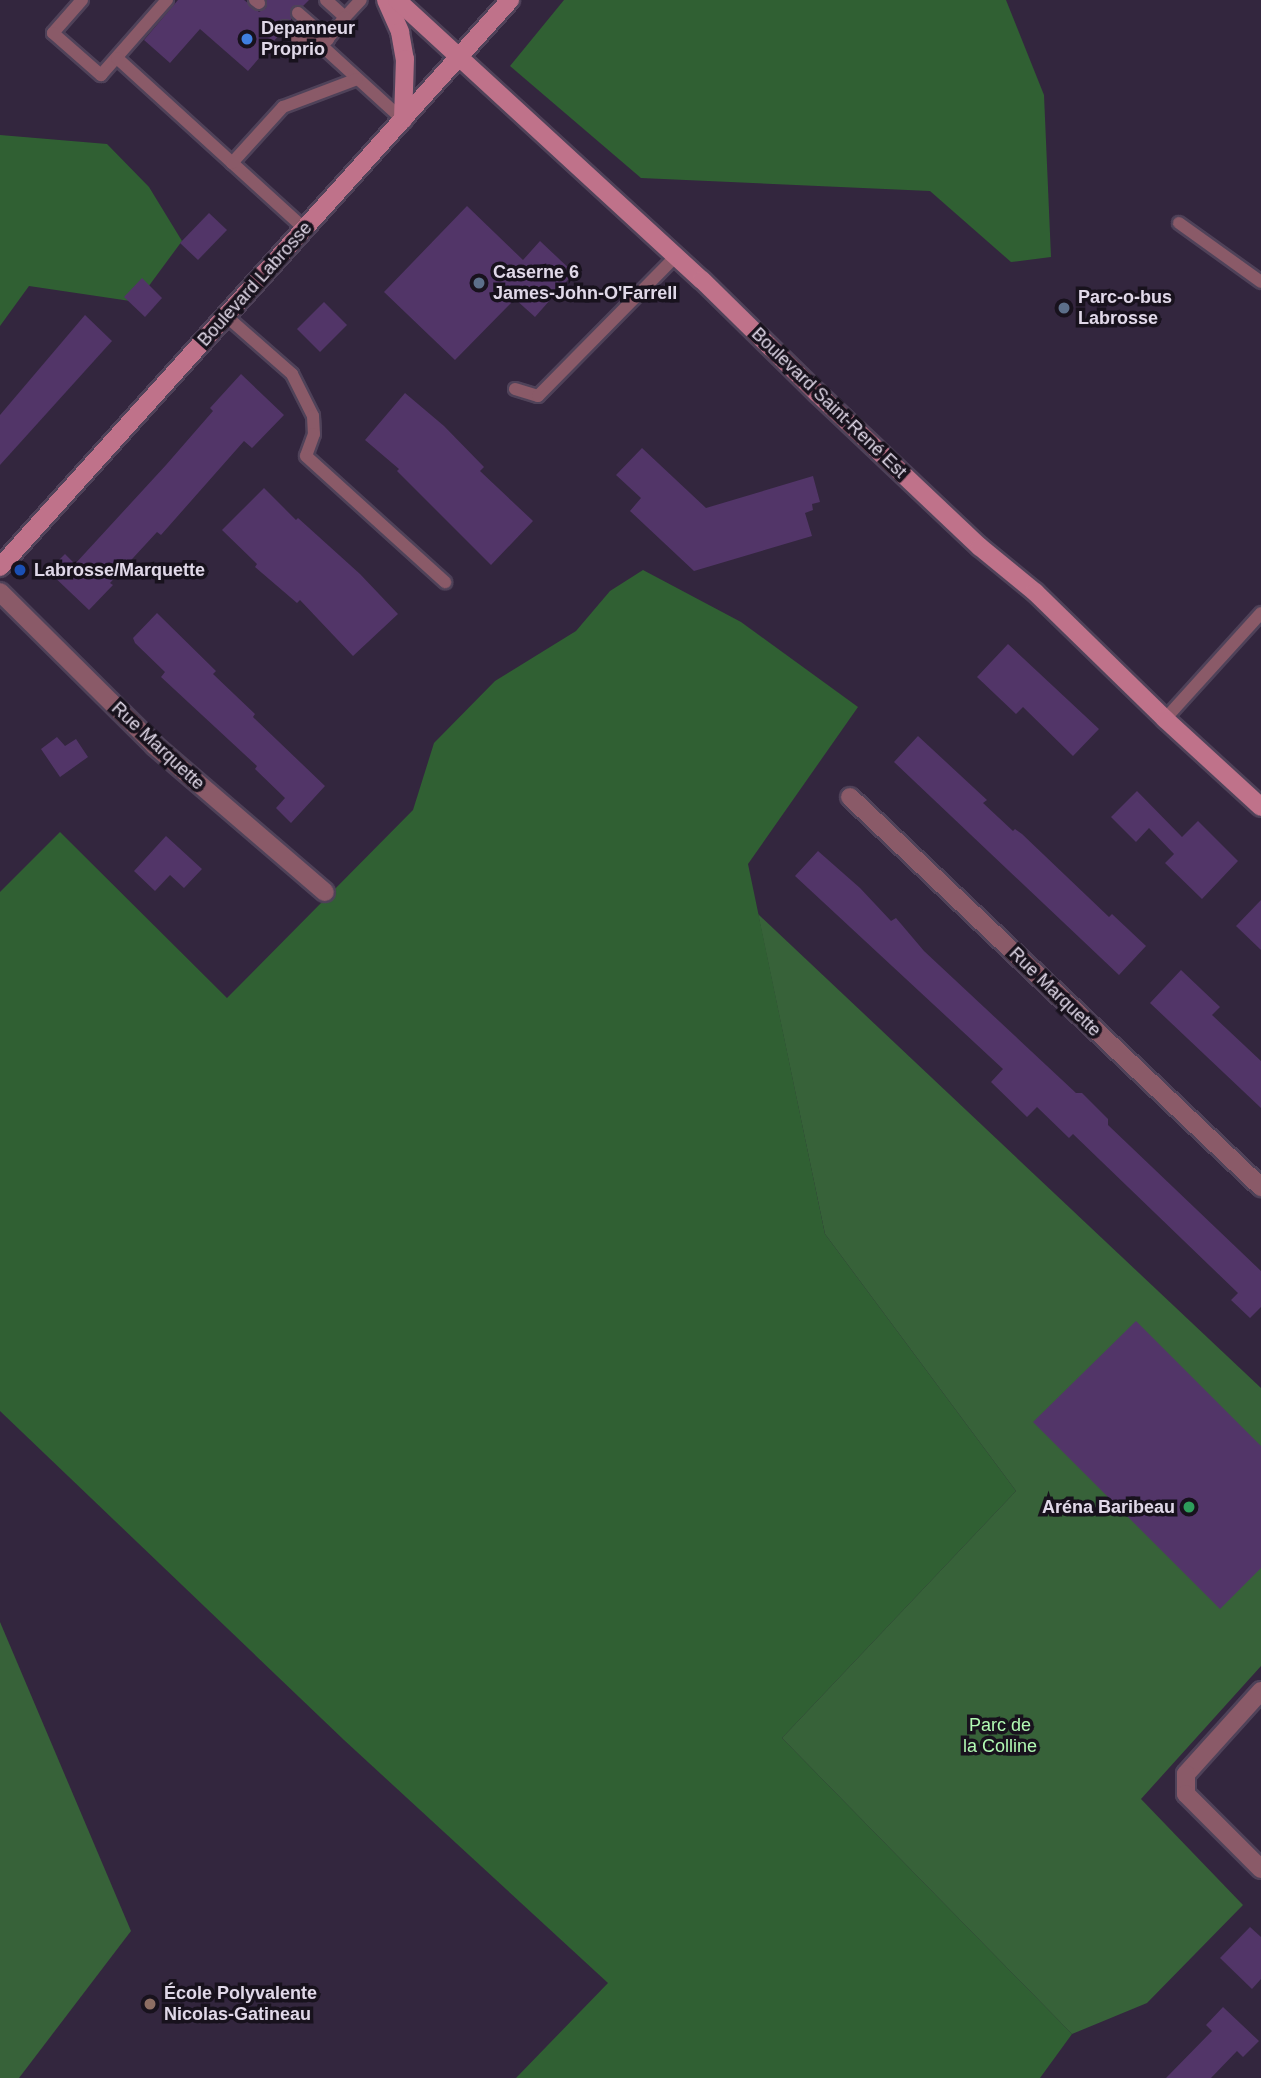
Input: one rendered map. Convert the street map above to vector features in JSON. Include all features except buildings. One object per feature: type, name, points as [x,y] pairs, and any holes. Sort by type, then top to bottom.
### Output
[{"type":"street","points":[[386,0],[400,32],[405,60],[403,120]]},
{"type":"street","name":"Boulevard Saint-René Est","points":[[397,0],[674,258],[702,280],[980,547],[1035,592],[1164,719],[1261,807]]},
{"type":"street","name":"Boulevard Labrosse","points":[[0,568],[510,0]]},
{"type":"street","name":"Rue Marquette","points":[[0,592],[155,746],[325,892]]},
{"type":"street","name":"Rue Marquette","points":[[850,797],[1261,1187]]},
{"type":"street","points":[[1261,1691],[1186,1774],[1186,1794],[1261,1869]]},
{"type":"lane","points":[[82,0],[53,33],[101,75],[167,0]]},
{"type":"lane","points":[[326,0],[345,17]]},
{"type":"lane","points":[[325,42],[361,0]]},
{"type":"lane","points":[[298,13],[357,79],[403,120]]},
{"type":"lane","points":[[285,27],[296,37],[325,42]]},
{"type":"lane","points":[[117,58],[305,229]]},
{"type":"lane","points":[[232,163],[283,107],[357,79]]},
{"type":"lane","points":[[1179,223],[1261,282]]},
{"type":"lane","points":[[515,389],[538,396],[674,258]]},
{"type":"lane","points":[[226,316],[292,374],[313,416],[314,434],[306,456],[444,582]]},
{"type":"lane","points":[[1164,719],[1261,613]]},
{"type":"green space","points":[[564,0],[1006,0],[1044,95],[1051,257],[1011,262],[930,191],[641,178],[510,66]]},
{"type":"green space","points":[[0,135],[107,144],[149,187],[182,241],[137,302],[29,286],[0,326]]},
{"type":"green space","points":[[643,570],[741,622],[858,707],[748,864],[825,1234],[1016,1491],[782,1738],[1072,2034],[1040,2078],[516,2078],[608,1983],[344,1740],[0,1411],[0,892],[60,832],[227,998],[413,810],[434,743],[495,681],[576,631],[610,591]]},
{"type":"green space","name":"Parc de la Colline","points":[[758,914],[1261,1388],[1261,1666],[1141,1799],[1243,1905],[1147,2003],[1072,2034],[782,1738],[1016,1491],[825,1234]]},
{"type":"green space","points":[[0,1622],[131,1931],[19,2078],[0,2078]]},
{"type":"place","name":"Depanneur Proprio","points":[[247,39]]},
{"type":"place","name":"Caserne 6 James-John-O'Farrell","points":[[479,283]]},
{"type":"place","name":"Parc-o-bus Labrosse","points":[[1064,308]]},
{"type":"place","name":"Labrosse/Marquette","points":[[20,570]]},
{"type":"place","name":"Aréna Baribeau","points":[[1189,1507]]},
{"type":"place","name":"École Polyvalente Nicolas-Gatineau","points":[[150,2004]]}]
